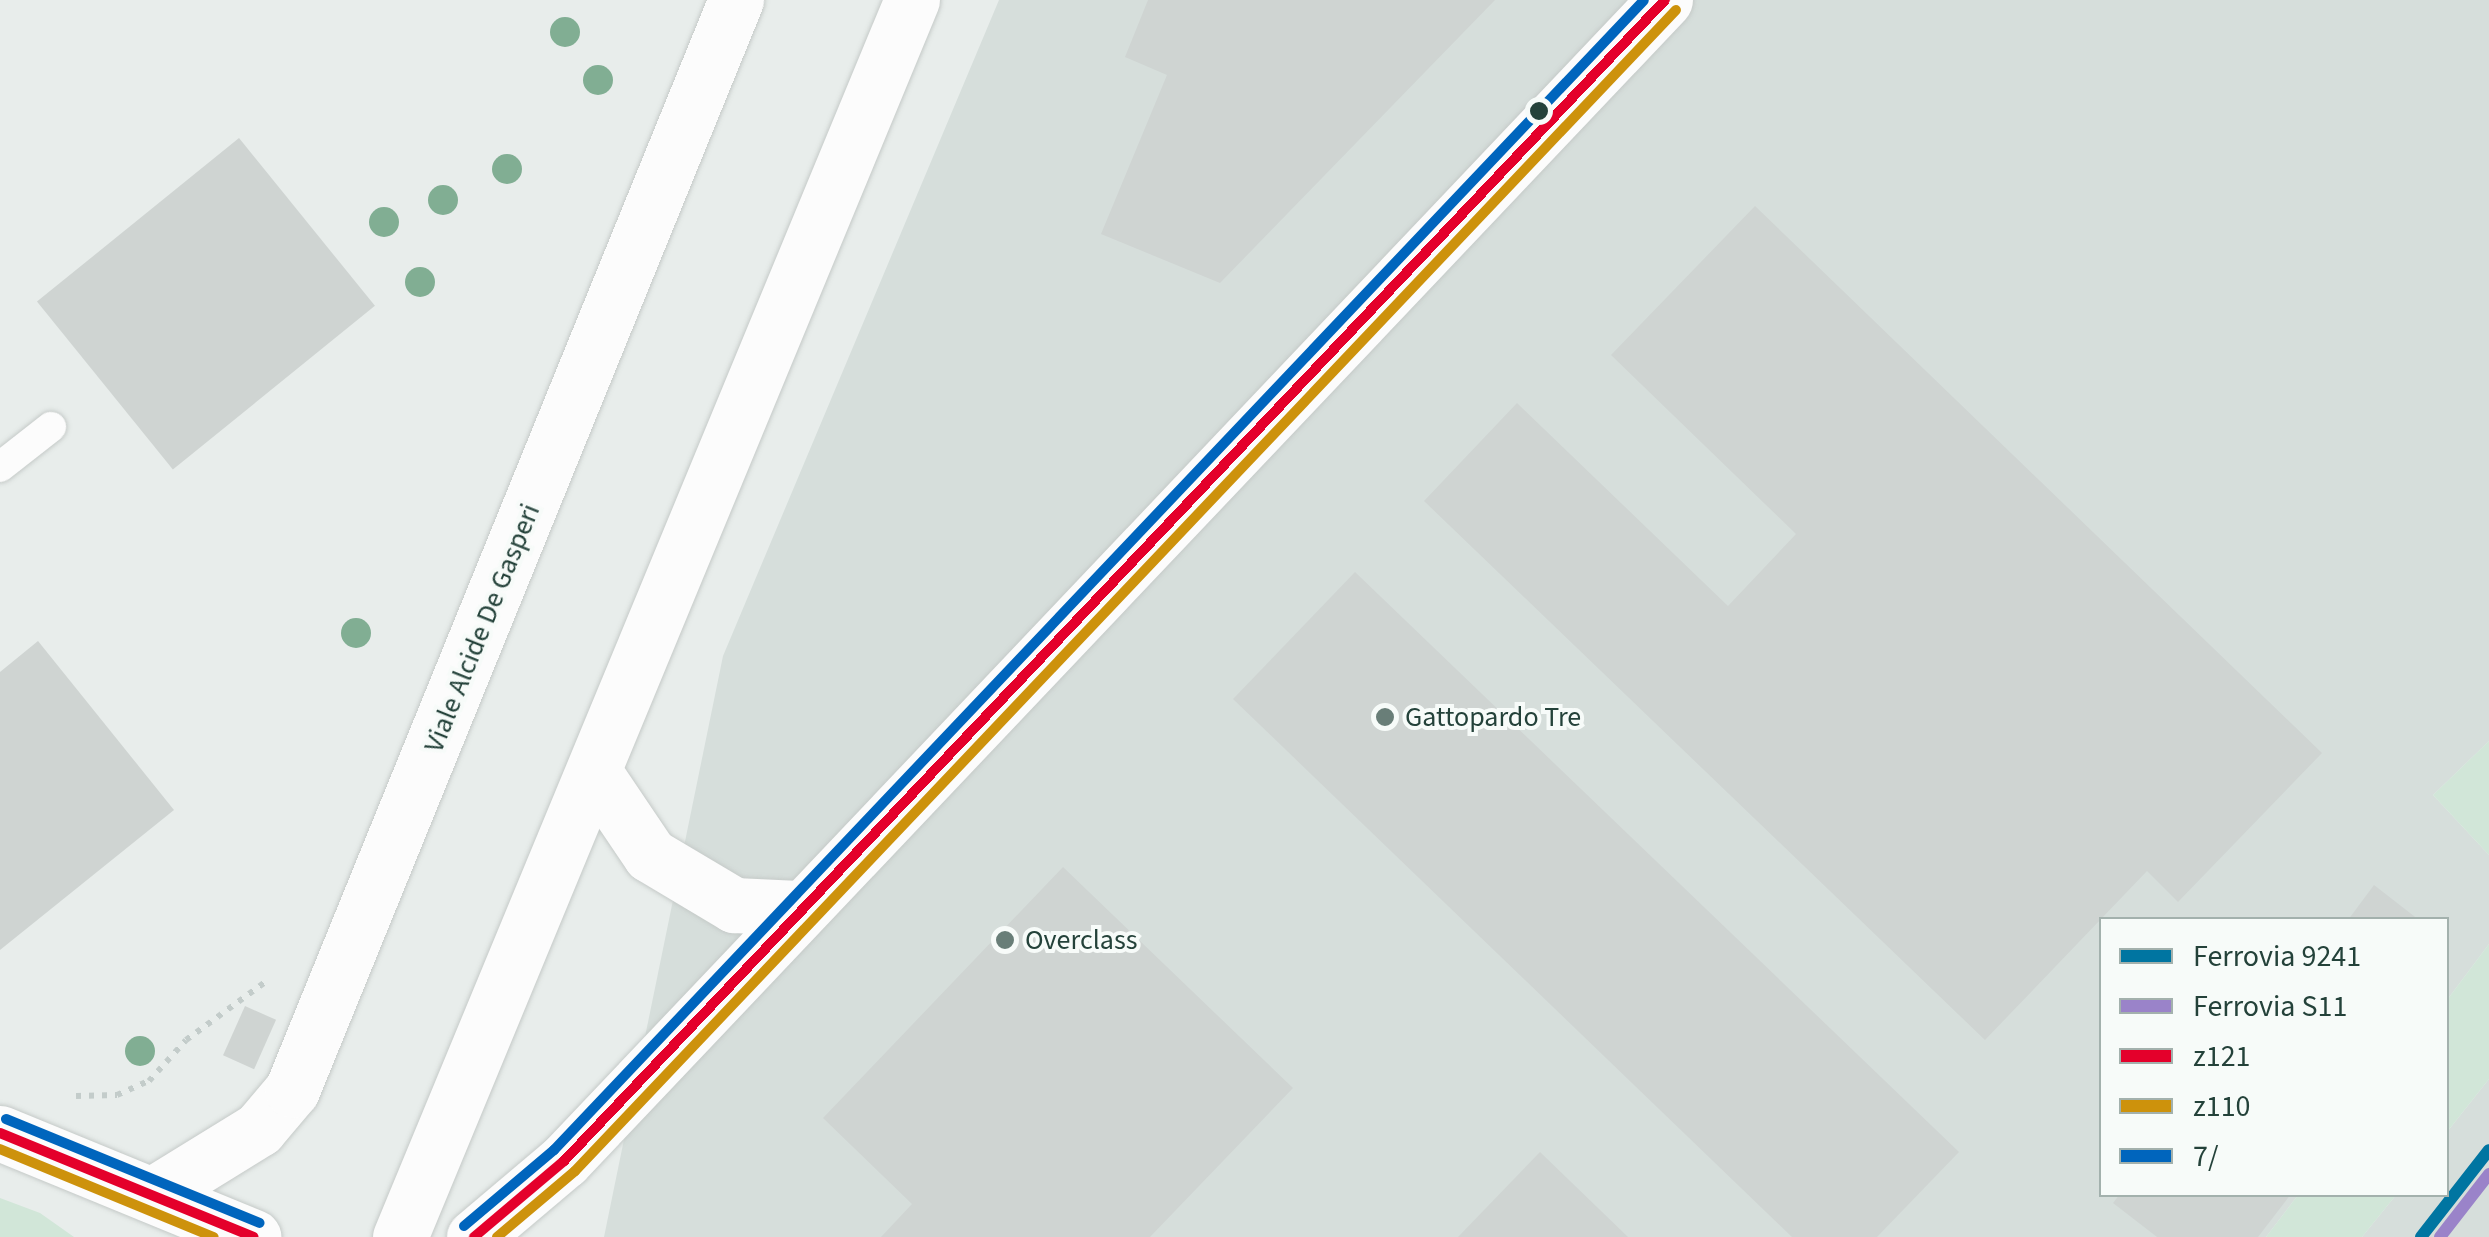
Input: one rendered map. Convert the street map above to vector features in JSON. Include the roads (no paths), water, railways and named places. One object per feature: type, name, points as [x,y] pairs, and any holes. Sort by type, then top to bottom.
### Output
[{"type":"street","name":"Viale Alcide De Gasperi","points":[[149,1207],[258,1130],[299,1076],[736,0]]},
{"type":"street","points":[[400,1237],[912,0]]},
{"type":"street","points":[[474,1237],[564,1161],[798,908],[1665,0]]},
{"type":"street","points":[[594,772],[650,855],[734,905],[798,908]]},
{"type":"street","points":[[0,1133],[149,1207],[254,1237]]},
{"type":"lane","points":[[0,467],[50,427]]},
{"type":"rail line","name":"9241","points":[[2421,1237],[2489,1150]]},
{"type":"rail line","name":"S11","points":[[2440,1237],[2489,1174]]},
{"type":"place","name":"Gattopardo Tre","points":[[1385,717]]},
{"type":"place","name":"Overclass","points":[[1005,940]]}]
